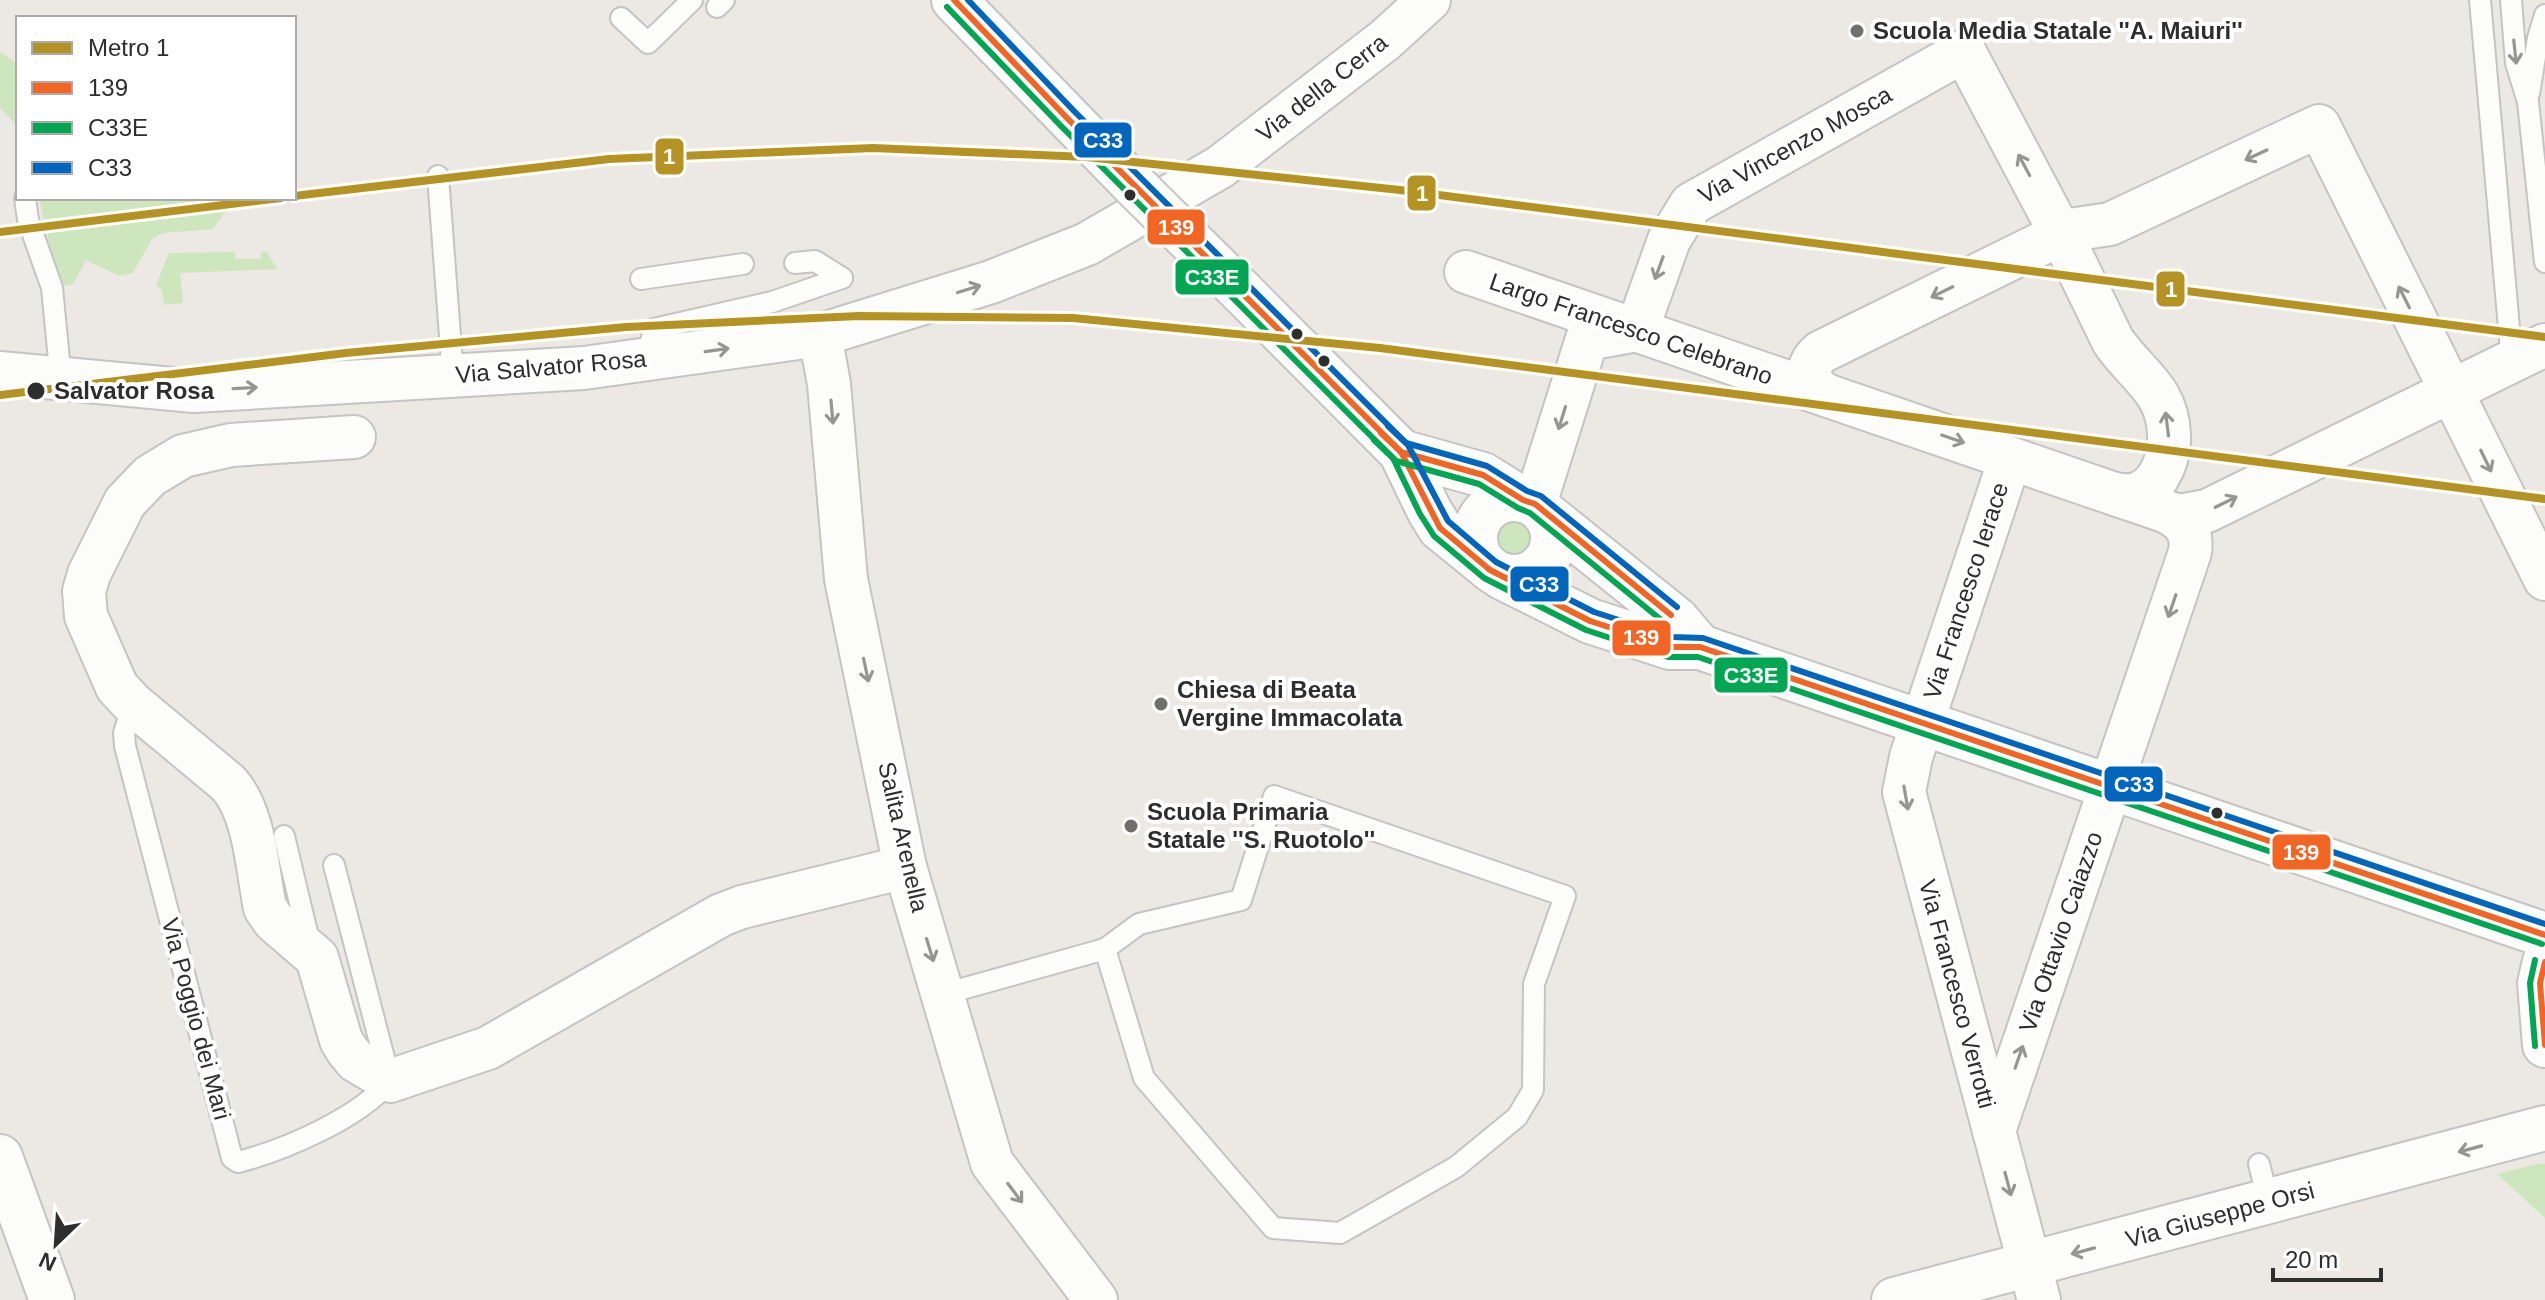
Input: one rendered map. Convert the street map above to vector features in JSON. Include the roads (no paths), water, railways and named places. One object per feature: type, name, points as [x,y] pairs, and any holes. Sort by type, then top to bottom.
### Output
[{"type":"street","points":[[954,0],[1090,141],[1401,452],[1440,528],[1492,570],[1590,621],[1670,647],[1700,647],[2545,935]]},
{"type":"street","name":"Via della Cerra","points":[[1087,244],[1220,167],[1385,40],[1429,0]]},
{"type":"street","name":"Via Vincenzo Mosca","points":[[1637,330],[1669,240],[1691,204],[1964,51],[2061,234]]},
{"type":"street","points":[[1826,395],[1814,386],[1809,373],[1811,361],[1821,352],[2061,234],[2110,224],[2319,126],[2545,579]]},
{"type":"street","points":[[2061,234],[2113,341],[2154,388],[2166,412],[2169,443],[2167,456],[2156,480],[2132,496],[2115,494]]},
{"type":"street","name":"Via Salvator Rosa","points":[[0,373],[194,391],[584,368],[820,335],[991,282],[1087,244]]},
{"type":"street","name":"Largo Francesco Celebrano","points":[[1466,272],[2169,513],[2190,516],[2207,511],[2451,391]]},
{"type":"street","points":[[1534,506],[1587,339],[1637,330]]},
{"type":"street","name":"Salita Arenella","points":[[820,335],[829,384],[846,579],[905,867],[992,1163],[1096,1300]]},
{"type":"street","points":[[2451,391],[2528,354]]},
{"type":"street","points":[[354,437],[206,449],[183,456],[150,476],[125,502],[89,574],[84,606],[111,677],[133,704],[240,796],[246,811],[265,908],[274,921],[312,951],[320,966],[341,1040],[347,1050],[356,1061],[390,1081]]},
{"type":"street","points":[[1401,452],[1483,475],[1534,506],[1677,620],[1700,647]]},
{"type":"street","name":"Via Francesco Ierace","points":[[1922,722],[2010,459]]},
{"type":"street","points":[[1498,502],[1534,506],[1551,523],[1553,548],[1548,559],[1530,575],[1516,578],[1492,570],[1475,547],[1474,534],[1479,520],[1498,502]]},
{"type":"street","name":"Via Ottavio Caiazzo","points":[[1994,1131],[2190,552],[2192,541],[2189,530],[2180,519],[2169,513]]},
{"type":"street","name":"Via Francesco Verrotti","points":[[1922,722],[1907,770],[1904,792],[2034,1283]]},
{"type":"street","name":"Via Poggio dei Mari","points":[[390,1081],[488,1048],[721,915],[742,907],[905,867]]},
{"type":"street","points":[[2545,962],[2540,983],[2545,1045]]},
{"type":"street","name":"Via Giuseppe Orsi","points":[[1894,1300],[2034,1283],[2264,1183],[2545,1128]]},
{"type":"street","points":[[0,1157],[52,1300]]},
{"type":"lane","points":[[621,18],[648,43],[692,0]]},
{"type":"lane","points":[[2480,0],[2528,354]]},
{"type":"lane","points":[[2511,0],[2516,63],[2528,102],[2545,262]]},
{"type":"lane","points":[[2528,102],[2538,38],[2545,15]]},
{"type":"lane","points":[[438,176],[453,376]]},
{"type":"lane","points":[[25,200],[28,220],[52,288],[59,360],[42,377]]},
{"type":"lane","points":[[647,359],[654,329],[772,302],[842,278],[815,261],[795,263]]},
{"type":"lane","points":[[641,279],[743,264]]},
{"type":"lane","name":"Via Poggio dei Mari","points":[[133,704],[124,733],[125,746],[232,1158],[241,1162],[322,1131],[381,1092],[390,1081]]},
{"type":"lane","points":[[944,994],[1105,949],[1139,924],[1241,900],[1274,796],[1565,896],[1534,984],[1533,1090],[1517,1117],[1456,1167],[1340,1233],[1273,1228],[1144,1078],[1105,949]]},
{"type":"lane","points":[[284,836],[312,951]]},
{"type":"lane","points":[[334,865],[390,1081]]},
{"type":"metro line","name":"1","points":[[296,196],[609,159],[873,148],[1086,157],[1400,190],[2545,337]]},
{"type":"metro line","name":"1","points":[[0,232],[264,200]]},
{"type":"metro line","name":"1","points":[[0,395],[346,353],[626,327],[859,316],[1073,318],[1380,348],[2545,499]]},
{"type":"place","name":"Scuola Media Statale ''A. Maiuri''","points":[[1857,31]]},
{"type":"place","name":"Salvator Rosa","points":[[36,391]]},
{"type":"place","name":"Chiesa di Beata Vergine Immacolata","points":[[1161,704]]},
{"type":"place","name":"Scuola Primaria Statale ''S. Ruotolo''","points":[[1131,826]]}]
